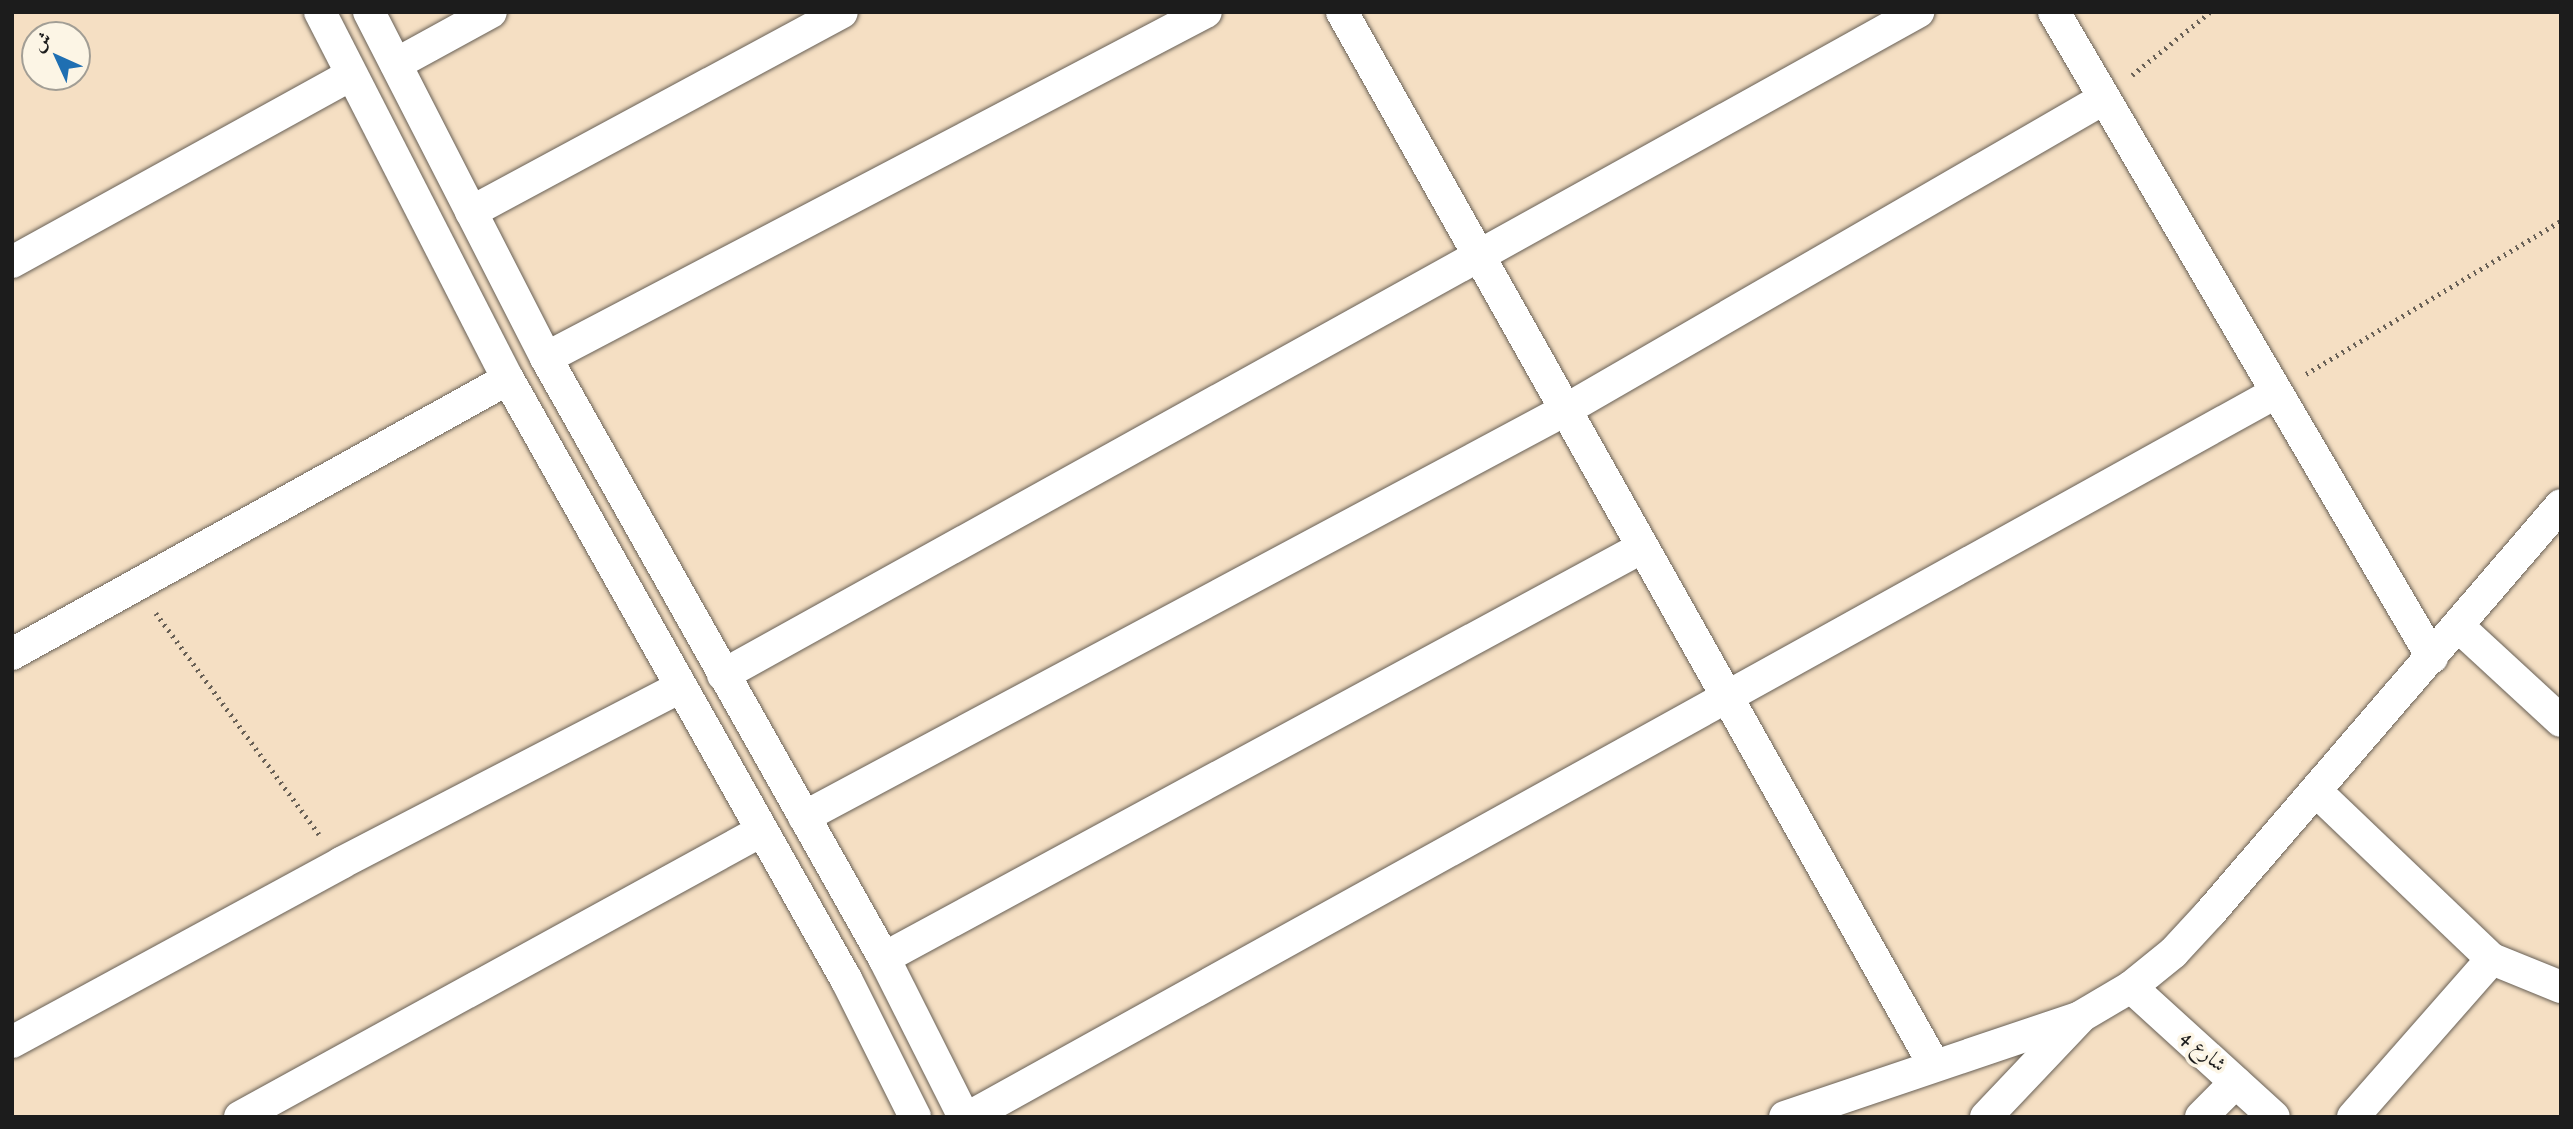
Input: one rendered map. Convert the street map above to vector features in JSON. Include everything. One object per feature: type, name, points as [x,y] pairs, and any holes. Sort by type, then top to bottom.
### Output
[{"type":"street","points":[[320,12],[508,379],[678,688],[846,979],[915,1117]]},
{"type":"street","points":[[369,12],[546,358],[654,554],[884,958],[967,1117],[1730,698],[2275,393]]},
{"type":"street","points":[[396,64],[491,12]]},
{"type":"street","points":[[471,212],[842,12]]},
{"type":"street","points":[[546,358],[1206,12]]},
{"type":"street","points":[[1342,12],[1933,1063]]},
{"type":"street","points":[[723,675],[1918,12]]},
{"type":"street","points":[[2054,12],[2275,393],[2432,656]]},
{"type":"street","points":[[12,262],[351,75]]},
{"type":"street","points":[[804,817],[1567,409],[2103,99]]},
{"type":"street","points":[[12,654],[137,588],[508,379]]},
{"type":"street","points":[[1785,1117],[1933,1063],[2080,1017],[2131,987],[2174,953],[2317,792],[2561,505]]},
{"type":"street","points":[[884,958],[1641,548]]},
{"type":"street","points":[[615,572],[654,554]]},
{"type":"street","points":[[2458,626],[2561,721]]},
{"type":"street","points":[[12,1042],[341,863],[678,688]]},
{"type":"street","points":[[2317,792],[2492,959],[2561,987]]},
{"type":"street","points":[[240,1117],[761,831]]},
{"type":"street","points":[[2353,1117],[2492,959]]},
{"type":"street","name":"شارع 4","points":[[2131,987],[2274,1117]]},
{"type":"street","points":[[1986,1117],[2080,1017]]},
{"type":"street","points":[[2202,1117],[2236,1082]]},
{"type":"path","points":[[2103,99],[2210,12]]},
{"type":"path","points":[[2275,393],[2561,221]]},
{"type":"path","points":[[137,588],[341,863]]}]
